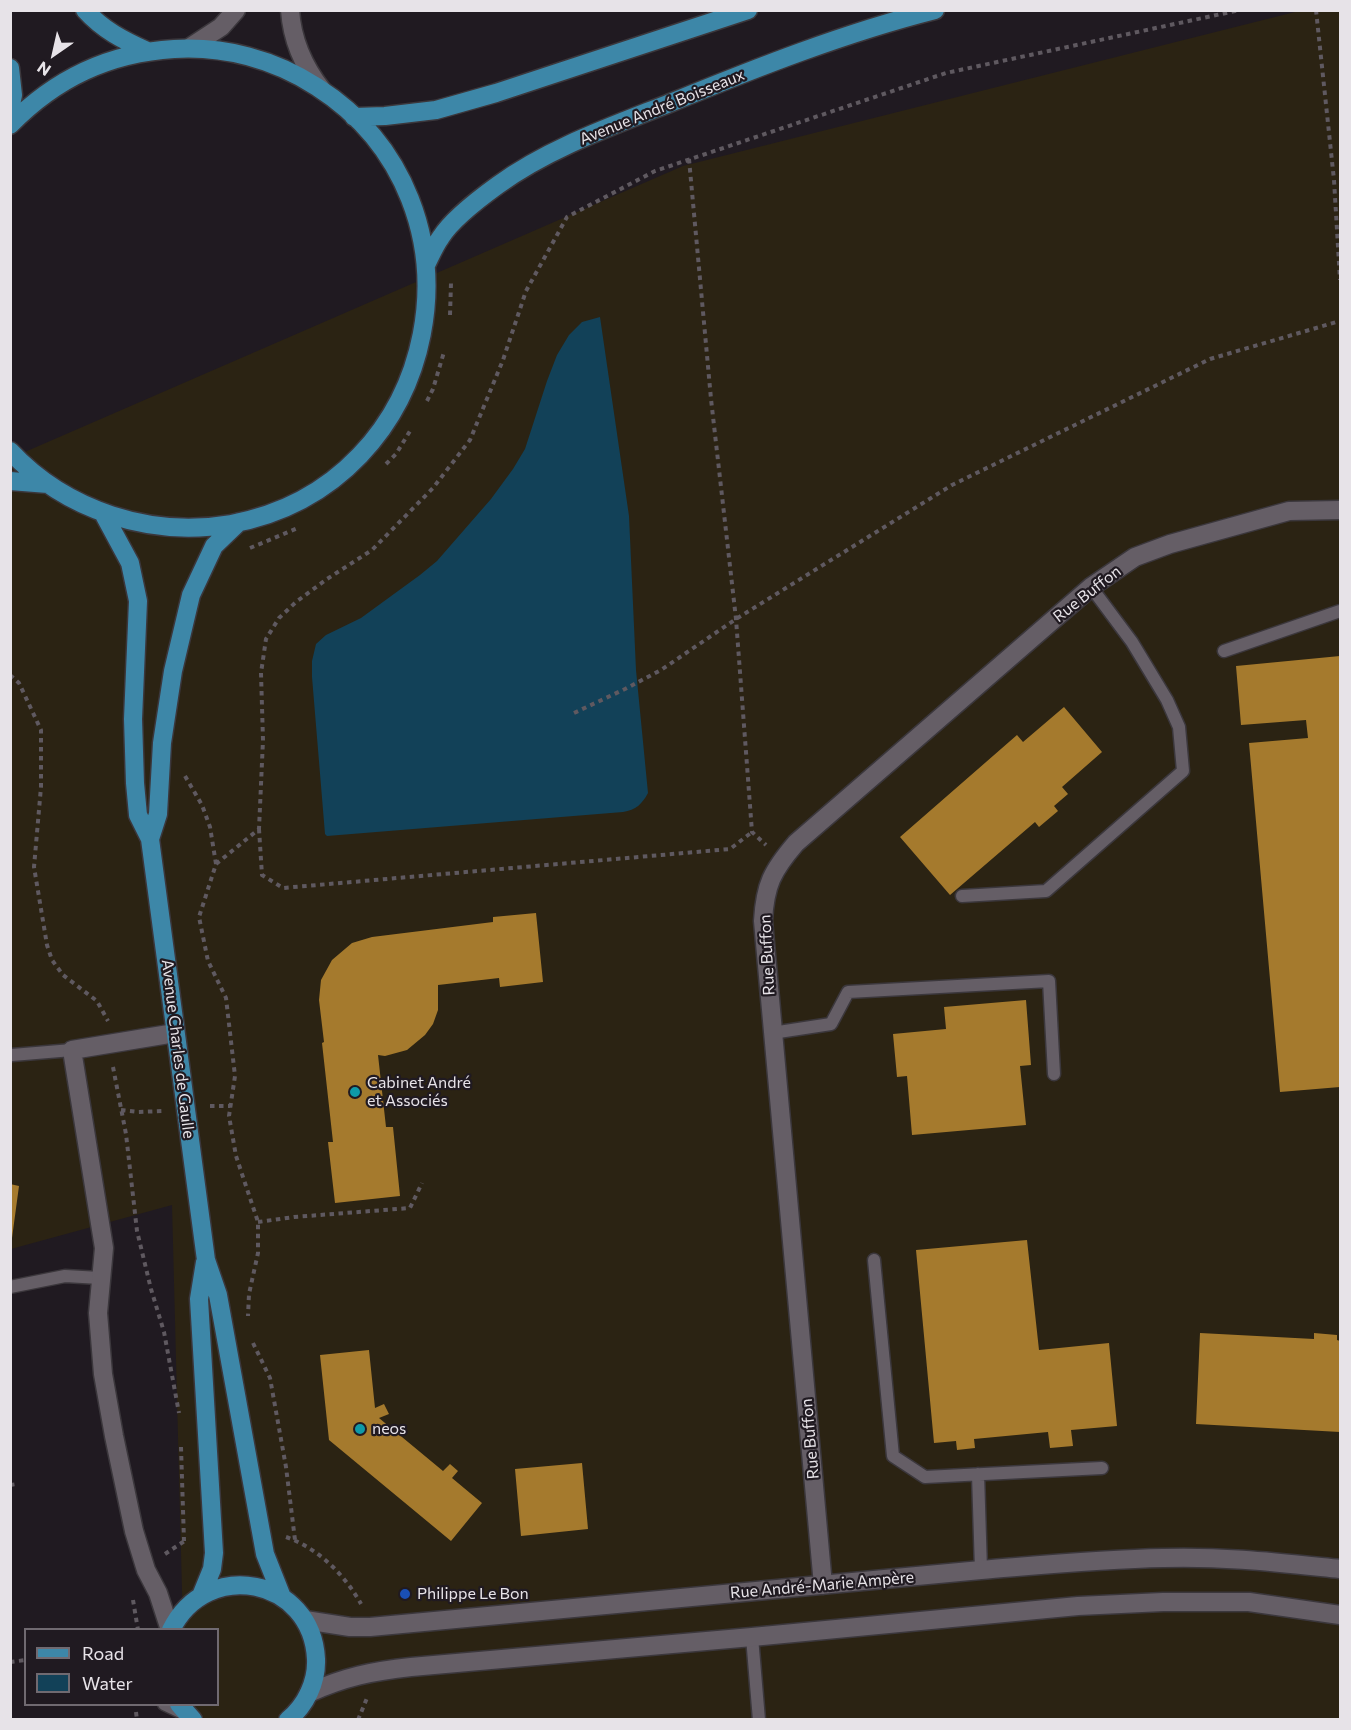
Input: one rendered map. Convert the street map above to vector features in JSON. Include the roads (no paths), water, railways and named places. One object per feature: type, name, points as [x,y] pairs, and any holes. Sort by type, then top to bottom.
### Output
[{"type":"main road","points":[[85,10],[98,24],[124,41],[147,51]]},
{"type":"main road","points":[[354,117],[436,110],[496,93],[748,10]]},
{"type":"main road","name":"Avenue André Boisseaux","points":[[426,264],[441,236],[469,208],[499,184],[531,164],[604,130],[744,73],[849,36],[935,10]]},
{"type":"main road","points":[[10,124],[40,97],[80,72],[124,56],[147,51],[189,48],[230,52],[268,62],[305,79],[322,90],[354,117],[382,148],[403,184],[418,223],[426,264],[426,308],[419,351],[404,392],[382,429],[353,462],[319,489],[280,509],[239,522],[200,528],[160,527],[131,521],[103,513],[65,495],[48,484],[10,451]]},
{"type":"main road","points":[[10,68],[13,95],[10,109]]},
{"type":"main road","points":[[10,481],[48,484]]},
{"type":"main road","name":"Avenue Charles de Gaulle","points":[[103,513],[130,563],[138,601],[133,719],[138,815],[150,839],[206,1260],[218,1295],[265,1554],[282,1597]]},
{"type":"main road","name":"Avenue Charles de Gaulle","points":[[150,839],[158,814],[162,743],[171,681],[191,595],[214,546],[239,522]]},
{"type":"main road","name":"Avenue Charles de Gaulle","points":[[201,1596],[212,1569],[214,1552],[199,1299],[206,1260]]},
{"type":"main road","points":[[172,1628],[186,1607],[201,1596],[224,1586],[248,1585],[272,1591],[282,1597],[304,1620],[313,1637],[316,1656],[315,1674],[309,1693],[298,1711],[288,1719]]},
{"type":"street","points":[[189,48],[221,27],[236,10]]},
{"type":"street","points":[[290,10],[290,21],[301,58],[322,90]]},
{"type":"street","name":"Rue Buffon","points":[[822,1585],[763,921],[765,897],[771,878],[782,859],[796,843],[1091,587],[1135,557],[1170,544],[1289,511],[1341,510]]},
{"type":"street","points":[[171,1628],[140,1550],[114,1436],[103,1374],[98,1313],[104,1248],[72,1050],[175,1033]]},
{"type":"street","name":"Rue André-Marie Ampère","points":[[304,1620],[350,1628],[370,1627],[1076,1562],[1164,1558],[1253,1560],[1341,1569]]},
{"type":"street","points":[[309,1693],[333,1682],[372,1671],[1078,1606],[1163,1602],[1250,1602],[1341,1615]]},
{"type":"lane","points":[[962,896],[1046,891],[1183,771],[1179,727],[1167,700],[1132,642],[1091,587]]},
{"type":"lane","points":[[1224,651],[1341,611]]},
{"type":"lane","points":[[772,1033],[831,1024],[848,992],[1049,981],[1054,1074]]},
{"type":"lane","points":[[12,1055],[72,1050]]},
{"type":"lane","points":[[874,1260],[892,1456],[925,1477],[1102,1468]]},
{"type":"lane","points":[[10,1287],[65,1276],[100,1278]]},
{"type":"lane","points":[[978,1474],[981,1570]]},
{"type":"lane","points":[[752,1637],[759,1719]]},
{"type":"lane","points":[[169,1706],[187,1713]]},
{"type":"water","points":[[600,317],[629,516],[636,670],[648,793],[638,806],[623,812],[327,836],[325,834],[312,677],[312,661],[316,644],[326,635],[361,618],[437,561],[491,499],[525,449],[557,355],[569,335],[582,322]]},
{"type":"place","name":"Cabinet André et Associés","points":[[355,1092]]},
{"type":"place","name":"neos","points":[[360,1429]]},
{"type":"place","name":"Philippe Le Bon","points":[[405,1594]]}]
